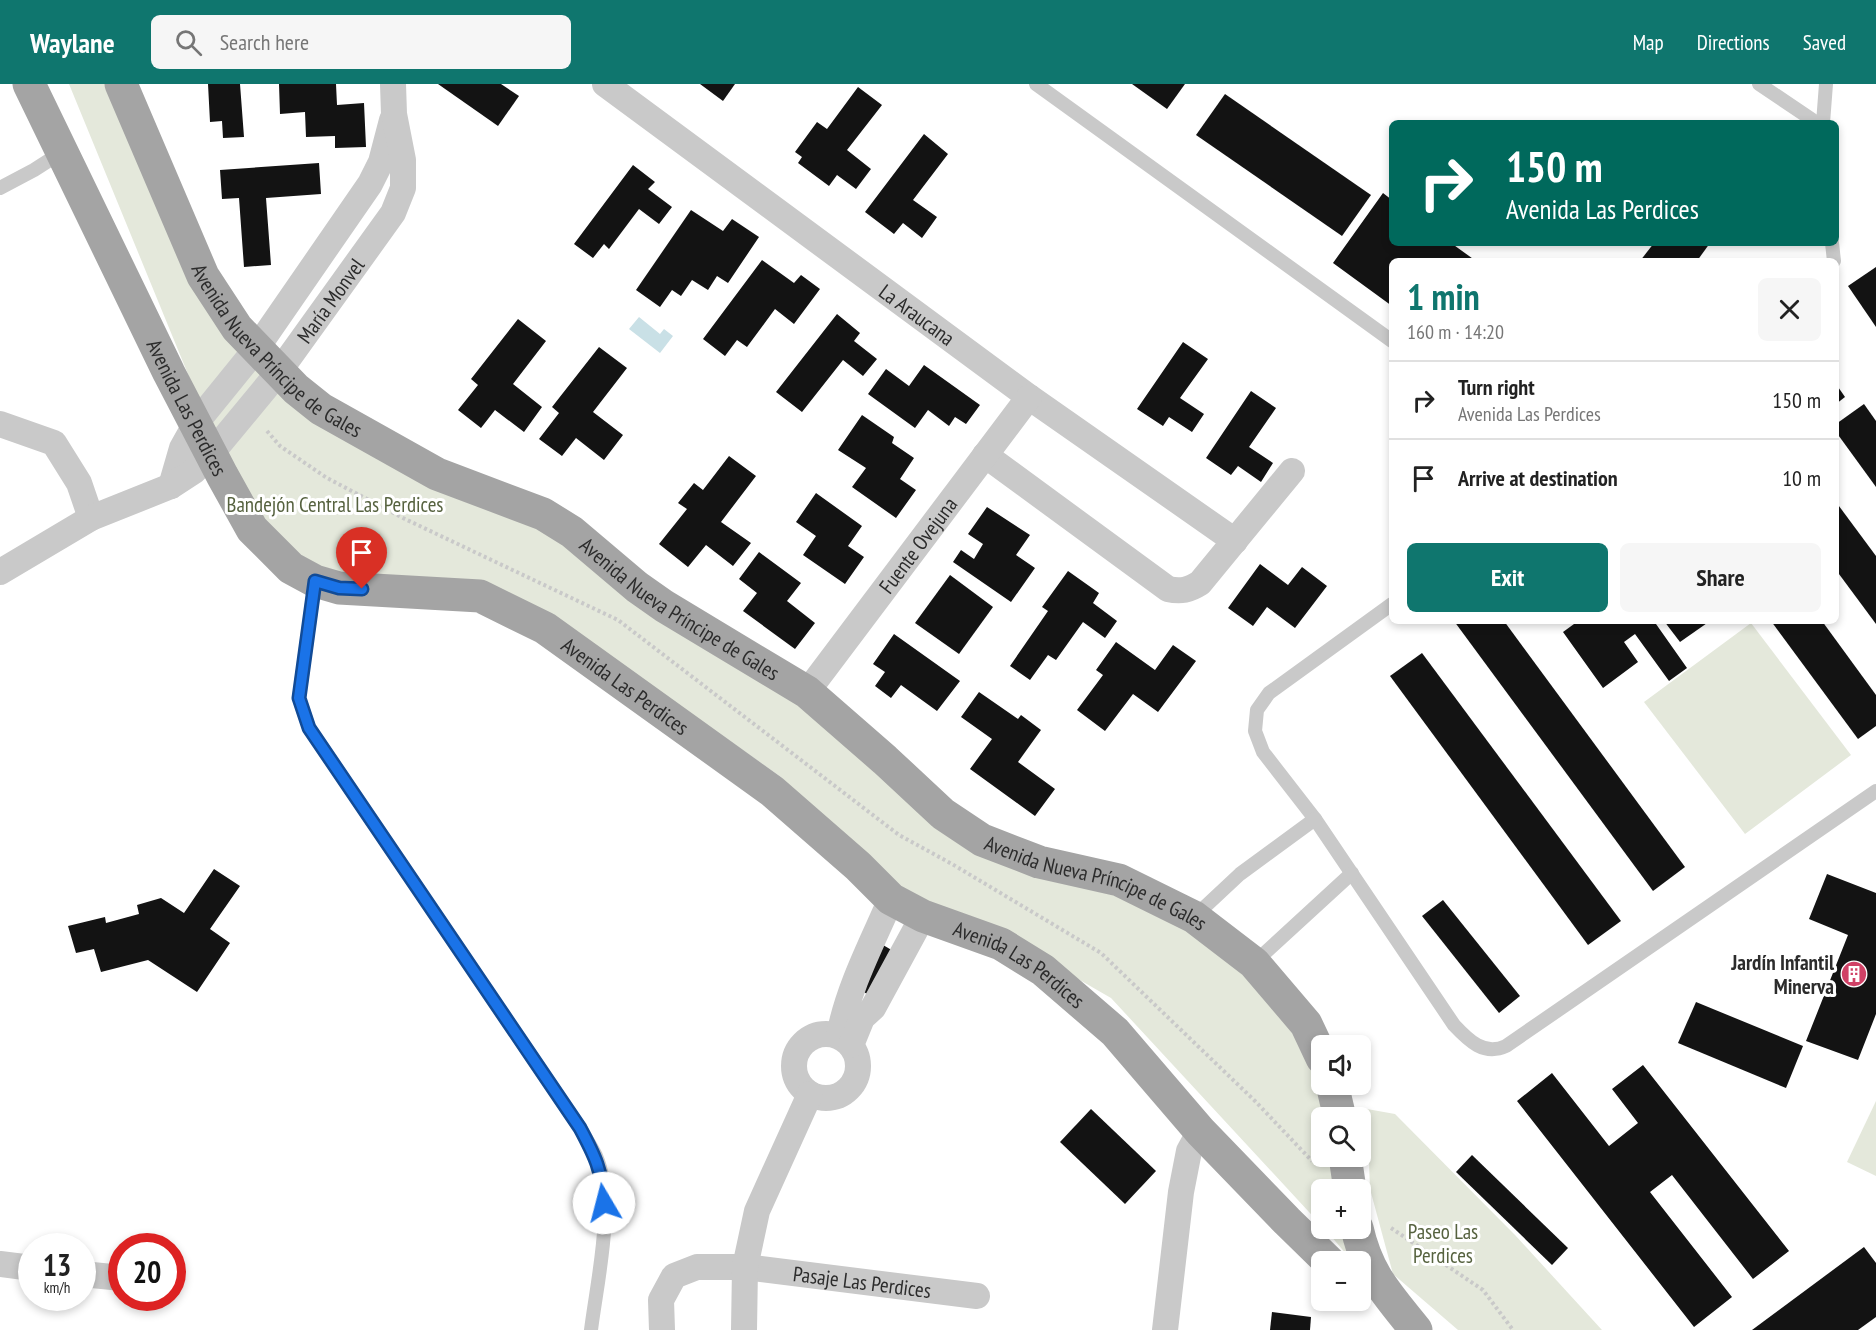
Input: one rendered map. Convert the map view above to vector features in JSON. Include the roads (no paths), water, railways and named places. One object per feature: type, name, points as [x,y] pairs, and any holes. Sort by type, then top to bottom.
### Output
[{"type":"main road","name":"Avenida Las Perdices","points":[[29,84],[169,373],[211,454],[252,529],[291,568],[315,581],[339,588],[480,596],[545,628],[772,791],[891,898],[922,916],[1001,944],[1043,970],[1115,1032],[1200,1131],[1318,1251]]},
{"type":"main road","name":"Avenida Nueva Príncipe de Gales","points":[[121,84],[203,276],[237,328],[278,372],[321,409],[437,474],[543,514],[572,532],[637,587],[664,606],[807,692],[943,814],[982,840],[1039,862],[1119,880],[1194,917],[1254,963],[1306,1024],[1311,1035]]},
{"type":"main road","points":[[1287,1221],[1311,1222]]},
{"type":"main road","points":[[1373,1228],[1360,1244],[1371,1271],[1416,1330]]},
{"type":"main road","points":[[1371,1300],[1410,1330]]},
{"type":"street","name":"María Monvel","points":[[0,572],[91,518],[171,486],[194,471],[249,409],[393,213],[403,189],[403,160],[394,114],[393,84]]},
{"type":"street","name":"La Araucana","points":[[605,84],[1029,397],[1235,541]]},
{"type":"street","name":"María Monvel","points":[[171,486],[182,448],[196,423],[256,349],[370,184],[381,162],[394,114]]},
{"type":"street","name":"Fuente Ovejuna","points":[[807,692],[1029,397]]},
{"type":"street","points":[[0,424],[54,443],[79,483],[91,518]]},
{"type":"street","points":[[985,455],[1168,589],[1185,590],[1200,583],[1292,471]]},
{"type":"street","points":[[845,1041],[844,1011],[891,898]]},
{"type":"street","points":[[845,1041],[862,1018],[873,1008],[922,916]]},
{"type":"street","points":[[823,1034],[845,1041],[858,1058],[858,1073],[851,1087],[839,1096],[824,1098],[810,1094],[798,1083],[794,1067],[797,1051],[808,1039],[823,1034]]},
{"type":"street","points":[[744,1330],[745,1267],[757,1210],[810,1094]]},
{"type":"street","points":[[1165,1330],[1181,1192],[1189,1151],[1200,1131]]},
{"type":"street","points":[[0,1264],[18,1266]]},
{"type":"street","name":"Pasaje Las Perdices","points":[[662,1330],[662,1300],[674,1276],[697,1267],[745,1267],[977,1296]]},
{"type":"lane","points":[[1036,84],[1389,339]]},
{"type":"lane","points":[[1759,84],[1813,120]]},
{"type":"lane","points":[[1823,120],[1826,84]]},
{"type":"lane","points":[[0,188],[62,152]]},
{"type":"lane","points":[[315,581],[299,698],[309,728],[580,1128],[596,1157],[603,1188],[605,1217],[591,1330]]},
{"type":"lane","points":[[1389,606],[1269,693],[1257,710],[1255,731],[1263,752],[1315,819],[1454,1025],[1482,1048],[1491,1051],[1499,1049],[1876,791]]},
{"type":"lane","points":[[1194,917],[1240,874],[1315,819]]},
{"type":"lane","points":[[1254,963],[1352,873]]},
{"type":"water","points":[[639,317],[660,334],[664,329],[673,336],[660,353],[629,329]]},
{"type":"place","name":"Jardín Infantil Minerva","points":[[1854,974]]},
{"type":"park label","name":"Bandejón Central Las Perdices","points":[[335,504]]},
{"type":"park label","name":"Paseo Las Perdices","points":[[1443,1243]]}]
